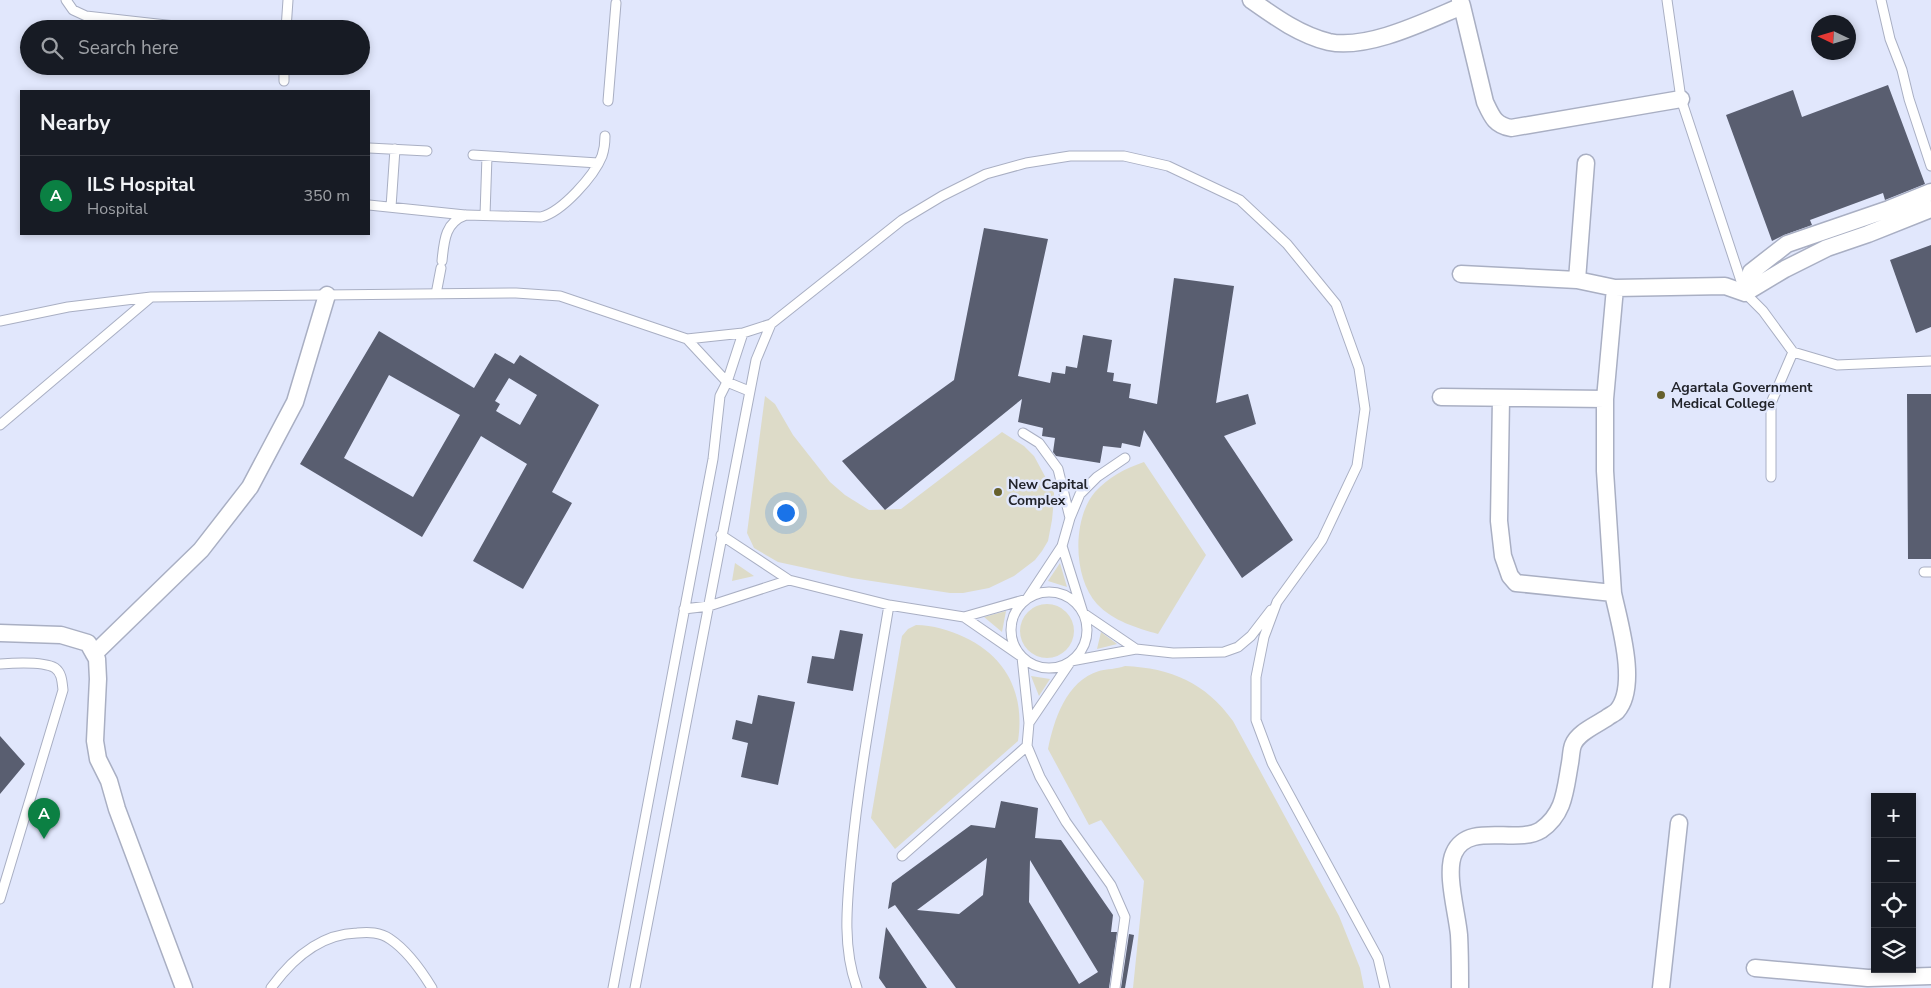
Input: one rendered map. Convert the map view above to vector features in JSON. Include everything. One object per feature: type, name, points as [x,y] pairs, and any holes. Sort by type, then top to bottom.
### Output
[{"type":"street","points":[[1252,0],[1277,18],[1307,34],[1330,42],[1354,43],[1381,37],[1410,27],[1460,2],[1485,102],[1491,116],[1500,126],[1511,128],[1681,99]]},
{"type":"street","points":[[1577,280],[1586,163]]},
{"type":"street","points":[[1745,293],[1751,272],[1787,244],[1889,209],[1931,192]]},
{"type":"street","points":[[1745,293],[1785,269],[1827,248],[1931,209]]},
{"type":"street","points":[[1461,274],[1577,280],[1615,288],[1725,286],[1745,293]]},
{"type":"street","points":[[1460,988],[1459,933],[1451,881],[1453,854],[1460,842],[1474,836],[1526,834],[1539,831],[1548,824],[1563,805],[1573,744],[1580,735],[1598,725],[1618,710],[1626,693],[1627,659],[1613,593],[1605,471],[1605,399],[1615,288]]},
{"type":"street","points":[[94,654],[201,550],[250,487],[295,402],[327,294]]},
{"type":"street","points":[[1441,397],[1605,399]]},
{"type":"street","points":[[1501,398],[1499,521],[1503,556],[1510,576],[1516,583],[1613,593]]},
{"type":"street","points":[[0,634],[61,635],[88,643],[97,659],[98,679],[94,741],[98,759],[109,781],[117,809],[184,988]]},
{"type":"street","points":[[1661,988],[1679,823]]},
{"type":"street","points":[[1755,968],[1855,983],[1881,979],[1931,976]]},
{"type":"lane","points":[[66,0],[73,10],[86,16],[122,20]]},
{"type":"lane","points":[[287,20],[288,0]]},
{"type":"lane","points":[[1667,0],[1681,99],[1745,293],[1763,311],[1794,352],[1837,365],[1931,361]]},
{"type":"lane","points":[[1881,0],[1890,39],[1902,70],[1909,99],[1931,166]]},
{"type":"lane","points":[[608,101],[616,3]]},
{"type":"lane","points":[[284,75],[284,81]]},
{"type":"lane","points":[[370,205],[485,215],[541,216],[551,214],[577,191],[598,163],[602,156],[605,136]]},
{"type":"lane","points":[[370,148],[427,151]]},
{"type":"lane","points":[[391,207],[395,149]]},
{"type":"lane","points":[[473,155],[598,163]]},
{"type":"lane","points":[[485,215],[487,156]]},
{"type":"lane","points":[[0,321],[68,307],[151,297],[516,293],[560,296],[687,339],[743,333],[771,324],[902,220],[942,196],[986,174],[1026,163],[1070,156],[1124,156],[1168,166],[1240,200],[1287,244],[1336,304],[1359,368],[1365,409],[1357,466],[1322,540],[1252,636],[1238,647],[1224,652],[1173,653],[1136,649],[1071,661],[1059,667],[1046,668],[1033,665],[964,617]]},
{"type":"lane","points":[[436,294],[444,244],[450,226],[458,217],[466,214]]},
{"type":"lane","points":[[0,425],[151,297]]},
{"type":"lane","points":[[635,988],[756,360],[771,324]]},
{"type":"lane","points":[[613,988],[713,459],[720,396],[727,382],[743,333]]},
{"type":"lane","points":[[687,339],[727,382],[750,391]]},
{"type":"lane","points":[[1771,477],[1771,403],[1794,352]]},
{"type":"lane","points":[[1023,433],[1039,444],[1058,469],[1070,518]]},
{"type":"lane","points":[[1115,988],[1125,917],[1111,885],[1066,822],[1044,784],[1027,746],[1029,723],[1022,657],[1015,646],[1011,634],[1012,621],[1018,609],[1027,599],[1062,546],[1070,518],[1080,494],[1097,477],[1125,458]]},
{"type":"lane","points":[[722,535],[789,580],[889,605],[964,617],[1039,594],[1052,592],[1064,595],[1075,603],[1083,614],[1136,649]]},
{"type":"lane","points":[[1029,723],[1071,661],[1080,652],[1086,640],[1087,626],[1062,546]]},
{"type":"lane","points":[[684,609],[709,606],[789,580]]},
{"type":"lane","points":[[1277,602],[1264,637],[1256,677],[1256,720],[1272,763],[1378,958],[1385,988]]},
{"type":"lane","points":[[857,988],[847,954],[848,893],[856,809],[889,605]]},
{"type":"lane","points":[[0,664],[24,663],[56,669],[61,677],[63,690],[4,875],[0,899]]},
{"type":"lane","points":[[902,856],[1027,746]]},
{"type":"lane","points":[[271,988],[284,970],[303,952],[326,939],[349,933],[374,932],[390,938],[407,953],[432,988]]},
{"type":"shaded area","points":[[765,396],[775,404],[793,435],[830,482],[845,495],[869,510],[901,509],[1002,432],[1024,446],[1034,456],[1054,493],[1048,541],[1035,560],[1014,576],[989,588],[963,593],[950,593],[852,578],[778,562],[754,548],[747,533]]},
{"type":"shaded area","points":[[1144,462],[1206,555],[1158,634],[1118,619],[1097,604],[1089,593],[1083,579],[1078,548],[1082,517],[1087,503],[1095,492],[1117,474]]},
{"type":"shaded area","points":[[735,563],[754,576],[732,581]]},
{"type":"shaded area","points":[[1060,563],[1067,587],[1048,581]]},
{"type":"shaded area","points":[[1042,604],[1052,604],[1066,612],[1072,621],[1074,631],[1072,641],[1066,650],[1052,658],[1042,658],[1032,653],[1025,646],[1020,636],[1020,626],[1025,616],[1032,609]]},
{"type":"shaded area","points":[[1006,611],[1002,632],[984,617]]},
{"type":"shaded area","points":[[916,625],[941,628],[964,637],[979,645],[1002,666],[1010,679],[1019,708],[1018,741],[895,849],[871,818],[902,636],[908,629]]},
{"type":"shaded area","points":[[1101,632],[1117,644],[1097,649]]},
{"type":"shaded area","points":[[1125,666],[1157,670],[1186,680],[1199,687],[1211,697],[1233,721],[1339,916],[1360,968],[1364,988],[1133,988],[1144,881],[1101,820],[1089,825],[1048,749],[1063,703],[1078,683],[1099,671]]},
{"type":"shaded area","points":[[1031,676],[1050,679],[1039,696]]},
{"type":"building","points":[[1888,85],[1925,184],[1885,200],[1883,193],[1810,220],[1812,225],[1772,241],[1726,115],[1793,90],[1802,117]]},
{"type":"building","points":[[984,228],[1048,239],[1018,376],[1050,383],[1052,372],[1065,374],[1066,366],[1077,368],[1083,335],[1112,340],[1107,372],[1114,373],[1113,381],[1131,384],[1129,398],[1157,404],[1174,278],[1234,286],[1216,403],[1248,394],[1256,424],[1224,436],[1293,540],[1242,578],[1144,430],[1140,447],[1122,443],[1121,448],[1103,446],[1100,463],[1056,456],[1053,452],[1055,438],[1042,436],[1043,428],[1018,422],[1022,399],[885,510],[842,461],[954,380]]},
{"type":"building","points":[[1931,245],[1931,327],[1916,333],[1890,260]]},
{"type":"building","points":[[379,331],[474,388],[495,353],[514,364],[520,355],[599,405],[552,492],[572,503],[523,589],[473,561],[527,464],[481,436],[422,537],[300,464]],"holes":[[[389,375],[460,415],[413,497],[344,458]],[[509,378],[537,395],[520,425],[496,411],[500,404],[495,401]]]},
{"type":"building","points":[[1907,394],[1931,394],[1931,559],[1908,559]]},
{"type":"building","points":[[840,630],[863,634],[853,691],[807,683],[812,656],[834,659]]},
{"type":"building","points":[[758,695],[795,702],[778,785],[741,777],[748,743],[732,739],[736,720],[752,724]]},
{"type":"building","points":[[0,736],[25,764],[0,794]]},
{"type":"building","points":[[1001,801],[1038,808],[1035,838],[1061,840],[1113,915],[1111,932],[1117,932],[1109,988],[956,988],[895,905],[888,909],[892,883],[971,825],[995,828]],"holes":[[[987,858],[983,895],[959,914],[917,910]],[[1030,860],[1098,972],[1079,984],[1029,902]]]},
{"type":"building","points":[[886,927],[927,988],[886,988],[879,978]]},
{"type":"building","points":[[1129,934],[1134,935],[1125,988],[1121,988]]},
{"type":"place","name":"Agartala Government Medical College","points":[[1661,395]]},
{"type":"place","name":"New Capital Complex","points":[[998,492]]},
{"type":"place","name":"ILS Hospital","points":[[44,839]]}]
